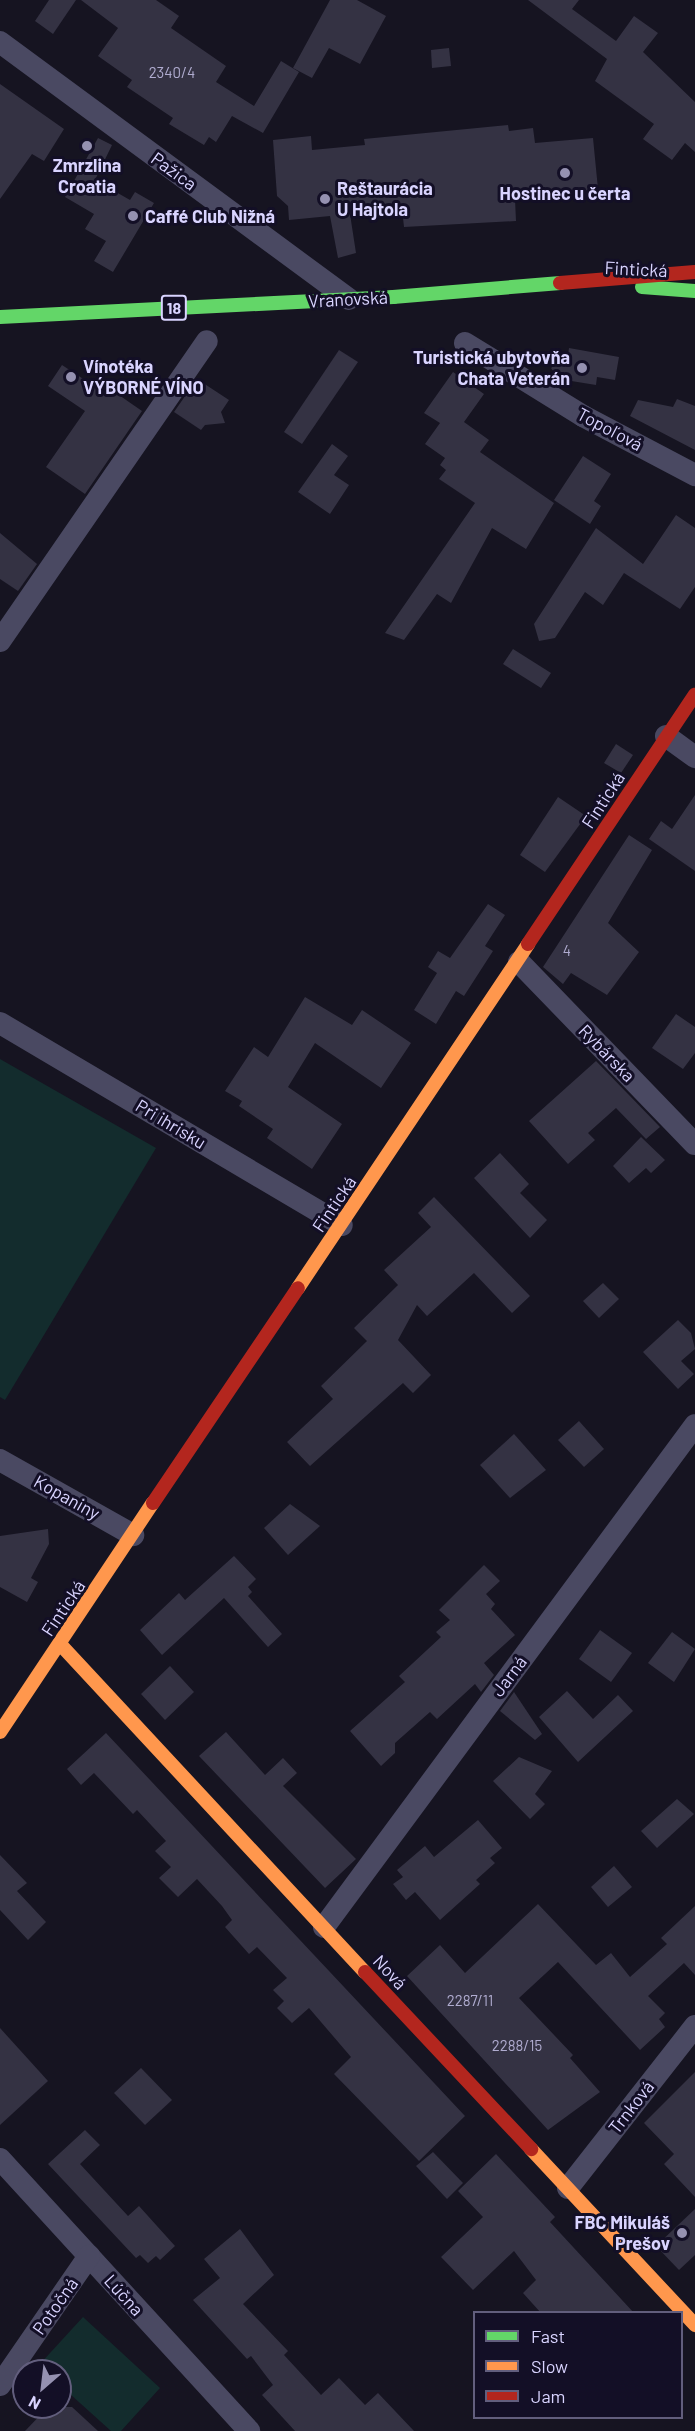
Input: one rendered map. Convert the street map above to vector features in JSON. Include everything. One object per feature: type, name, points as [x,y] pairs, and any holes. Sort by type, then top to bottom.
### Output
[{"type":"street","name":"Pažica","points":[[0,42],[348,299]]},
{"type":"street","name":"Vranovská","points":[[0,317],[348,299],[576,284],[695,272]]},
{"type":"street","name":"Fintická","points":[[576,284],[695,291]]},
{"type":"street","points":[[0,640],[207,341]]},
{"type":"street","name":"Topoľová","points":[[465,343],[583,416],[695,475]]},
{"type":"street","name":"Fintická","points":[[0,1732],[519,962],[695,695]]},
{"type":"street","points":[[666,736],[695,757]]},
{"type":"street","name":"Rybárska","points":[[519,962],[695,1144]]},
{"type":"street","name":"Pri ihrisku","points":[[0,1023],[342,1225]]},
{"type":"street","name":"Jarná","points":[[324,1927],[695,1425]]},
{"type":"street","name":"Kopaniny","points":[[0,1460],[133,1535]]},
{"type":"street","name":"Nová","points":[[60,1644],[682,2311]]},
{"type":"street","name":"Trnková","points":[[568,2188],[695,2026]]},
{"type":"street","name":"Lúčna","points":[[0,2159],[249,2431]]},
{"type":"street","name":"Potočná","points":[[0,2385],[89,2256]]},
{"type":"street","name":"Nová","points":[[683,2312],[695,2325]]},
{"type":"green space","points":[[0,1059],[156,1148],[5,1400],[0,1397]]},
{"type":"green space","points":[[83,2317],[160,2388],[121,2431],[111,2431],[72,2396],[72,2359],[44,2359]]},
{"type":"building","points":[[49,0],[76,0],[53,34],[35,21]]},
{"type":"building","points":[[81,0],[156,0],[179,16],[171,28],[226,66],[216,82],[254,106],[281,61],[299,72],[263,133],[232,116],[216,142],[209,137],[204,145],[169,124],[173,118],[127,87],[132,80],[98,56],[118,28]]},
{"type":"building","points":[[330,0],[357,0],[386,16],[360,64],[329,48],[312,78],[293,68]]},
{"type":"building","points":[[528,0],[579,0],[572,9],[616,41],[634,16],[658,33],[643,52],[695,102],[695,152],[685,143],[672,160],[643,139],[654,124],[595,81],[607,59]]},
{"type":"building","points":[[449,48],[451,66],[432,68],[431,50]]},
{"type":"building","points":[[0,84],[64,129],[44,161],[32,154],[0,199]]},
{"type":"building","points":[[508,125],[509,131],[533,128],[535,143],[593,138],[598,189],[515,199],[516,221],[404,227],[402,209],[350,214],[356,253],[338,258],[330,216],[289,220],[288,206],[277,196],[273,140],[311,136],[312,150],[365,145],[364,139]]},
{"type":"building","points":[[98,138],[112,145],[95,180],[130,200],[135,192],[154,203],[113,272],[94,261],[106,241],[85,229],[94,214],[65,197]]},
{"type":"building","name":"Turistická ubytovňa Chata Veterán","points":[[569,348],[619,357],[615,380],[597,377],[596,385],[559,379],[551,368],[568,355]]},
{"type":"building","points":[[339,350],[358,362],[302,444],[284,432]]},
{"type":"building","points":[[62,365],[100,390],[103,384],[142,411],[85,494],[46,467],[85,411],[48,386]]},
{"type":"building","points":[[453,372],[484,394],[464,422],[489,440],[480,452],[554,503],[526,549],[492,528],[451,603],[437,594],[404,640],[385,633],[475,503],[439,479],[446,470],[440,465],[445,458],[425,444],[440,423],[424,413]]},
{"type":"building","points":[[197,379],[229,400],[221,412],[225,423],[205,425],[201,430],[174,412]]},
{"type":"building","points":[[677,399],[695,406],[695,450],[630,416],[638,400],[673,407]]},
{"type":"building","points":[[332,444],[348,456],[334,475],[349,485],[330,514],[298,492]]},
{"type":"building","points":[[583,456],[611,474],[594,501],[601,506],[590,524],[554,500]]},
{"type":"building","points":[[676,515],[695,528],[695,587],[680,609],[624,573],[603,605],[585,592],[555,638],[539,641],[534,624],[596,528],[643,564]]},
{"type":"building","points":[[0,533],[37,564],[18,591],[0,579]]},
{"type":"building","points":[[513,649],[551,673],[541,688],[503,664]]},
{"type":"building","points":[[616,744],[633,755],[621,773],[604,763]]},
{"type":"building","points":[[695,795],[695,871],[649,839],[661,821],[672,829]]},
{"type":"building","points":[[558,797],[586,816],[545,872],[520,855]]},
{"type":"building","points":[[629,835],[652,850],[608,923],[639,952],[607,995],[571,973],[563,984],[543,967]]},
{"type":"building","points":[[488,904],[505,915],[485,946],[493,951],[464,996],[456,991],[436,1024],[414,1010],[437,973],[428,967],[438,951],[450,958]]},
{"type":"building","points":[[305,997],[352,1025],[362,1010],[411,1043],[381,1088],[315,1043],[288,1087],[342,1124],[312,1169],[267,1138],[273,1129],[239,1106],[242,1101],[225,1091],[254,1047],[268,1057]]},
{"type":"building","points":[[676,1014],[695,1027],[695,1053],[683,1069],[652,1048]]},
{"type":"building","points":[[596,1061],[660,1127],[646,1139],[616,1108],[588,1133],[595,1140],[568,1164],[529,1121]]},
{"type":"building","points":[[641,1137],[665,1160],[651,1173],[646,1168],[629,1183],[613,1166]]},
{"type":"building","points":[[500,1153],[529,1184],[520,1193],[547,1220],[530,1238],[474,1178]]},
{"type":"building","points":[[434,1197],[530,1296],[512,1313],[474,1273],[427,1316],[417,1305],[398,1340],[431,1375],[413,1393],[403,1383],[310,1466],[287,1442],[333,1399],[321,1386],[367,1341],[354,1328],[398,1285],[384,1270],[431,1227],[418,1213]]},
{"type":"building","points":[[603,1283],[619,1299],[599,1318],[583,1301]]},
{"type":"building","points":[[678,1320],[691,1333],[695,1349],[681,1361],[694,1374],[678,1389],[643,1352]]},
{"type":"building","points":[[579,1421],[604,1449],[584,1467],[558,1440]]},
{"type":"building","points":[[514,1434],[546,1470],[510,1498],[480,1465]]},
{"type":"building","points":[[290,1504],[320,1526],[288,1555],[264,1528]]},
{"type":"building","points":[[48,1529],[49,1544],[31,1578],[38,1582],[27,1602],[0,1587],[0,1536]]},
{"type":"building","points":[[234,1556],[256,1579],[248,1587],[252,1592],[248,1596],[282,1634],[268,1647],[224,1598],[162,1655],[140,1630],[179,1593],[185,1600]]},
{"type":"building","points":[[484,1565],[500,1581],[486,1594],[495,1604],[491,1609],[515,1635],[484,1663],[494,1675],[481,1692],[475,1684],[437,1719],[430,1712],[395,1743],[395,1753],[381,1766],[350,1731],[405,1682],[399,1676],[441,1637],[436,1632],[450,1620],[439,1610]]},
{"type":"building","points":[[600,1630],[632,1653],[611,1682],[579,1659]]},
{"type":"building","points":[[672,1632],[695,1649],[674,1682],[648,1663]]},
{"type":"building","points":[[170,1666],[194,1692],[165,1720],[141,1694]]},
{"type":"building","points":[[567,1691],[593,1719],[618,1695],[633,1711],[578,1762],[539,1717]]},
{"type":"building","points":[[514,1692],[542,1734],[535,1740],[500,1711]]},
{"type":"building","points":[[226,1732],[265,1775],[283,1758],[297,1773],[283,1786],[356,1859],[325,1888],[199,1756]]},
{"type":"building","points":[[106,1733],[465,2116],[419,2161],[334,2074],[351,2057],[309,2008],[292,2023],[277,2008],[284,2001],[273,1990],[287,1978],[257,1947],[249,1954],[225,1927],[232,1920],[222,1906],[197,1879],[178,1897],[159,1878],[171,1867],[155,1851],[166,1841],[137,1810],[133,1814],[94,1773],[81,1785],[67,1769]]},
{"type":"building","points":[[519,1757],[552,1771],[535,1794],[545,1804],[530,1819],[493,1781]]},
{"type":"building","points":[[677,1799],[694,1814],[657,1848],[641,1831]]},
{"type":"building","points":[[478,1820],[502,1848],[490,1858],[495,1863],[476,1880],[480,1884],[440,1920],[415,1892],[406,1900],[393,1884],[403,1877],[397,1870],[425,1846],[434,1857]]},
{"type":"building","points":[[0,1855],[27,1883],[17,1891],[46,1922],[28,1940],[0,1910]]},
{"type":"building","points":[[614,1866],[632,1887],[608,1907],[591,1887]]},
{"type":"building","points":[[538,1904],[596,1965],[611,1953],[630,1977],[667,1944],[661,1938],[695,1906],[695,1975],[684,1963],[648,1996],[665,2013],[659,2019],[665,2027],[640,2050],[558,1962],[519,1998],[573,2055],[570,2058],[600,2092],[548,2130],[407,1976],[440,1945],[465,1973]]},
{"type":"building","points":[[0,2028],[48,2081],[0,2125]]},
{"type":"building","points":[[141,2068],[172,2100],[145,2125],[114,2093]]},
{"type":"building","points":[[695,2072],[695,2197],[664,2164],[674,2154],[644,2123]]},
{"type":"building","points":[[85,2130],[100,2145],[80,2164],[128,2216],[139,2206],[175,2246],[160,2260],[156,2256],[148,2263],[140,2255],[136,2258],[48,2164]]},
{"type":"building","points":[[433,2152],[463,2183],[447,2199],[416,2166]]},
{"type":"building","points":[[496,2154],[555,2217],[550,2222],[632,2311],[539,2311],[523,2293],[536,2280],[514,2251],[473,2290],[441,2257],[483,2217],[458,2191]]},
{"type":"building","name":"FBC Mikuláš Prešov","points":[[695,2209],[695,2255],[679,2270],[656,2246]]},
{"type":"building","points":[[240,2229],[274,2275],[243,2304],[288,2351],[284,2355],[321,2395],[339,2378],[365,2405],[378,2393],[414,2431],[295,2431],[262,2395],[273,2385],[251,2356],[247,2359],[193,2300],[220,2278],[204,2259]]},
{"type":"building","points":[[72,2407],[98,2431],[25,2431],[36,2419],[72,2419]]},
{"type":"traffic: fast","points":[[0,317],[393,297],[560,283]]},
{"type":"traffic: fast","points":[[642,287],[695,291]]},
{"type":"traffic: slow","points":[[298,1288],[528,944]]},
{"type":"traffic: slow","points":[[0,1732],[153,1503]]},
{"type":"traffic: slow","points":[[60,1644],[365,1972]]},
{"type":"traffic: slow","points":[[531,2149],[682,2311]]},
{"type":"traffic: slow","points":[[683,2312],[695,2325]]},
{"type":"traffic: jam","points":[[560,283],[695,272]]},
{"type":"traffic: jam","points":[[528,944],[695,695]]},
{"type":"traffic: jam","points":[[153,1503],[298,1288]]},
{"type":"traffic: jam","points":[[365,1972],[531,2149]]},
{"type":"place","name":"Zmrzlina Croatia","points":[[87,146]]},
{"type":"place","name":"Hostinec u čerta","points":[[565,173]]},
{"type":"place","name":"Reštaurácia U Hajtola","points":[[325,199]]},
{"type":"place","name":"Caffé Club Nižná","points":[[133,216]]},
{"type":"place","name":"Turistická ubytovňa Chata Veterán","points":[[582,368]]},
{"type":"place","name":"Vínotéka VÝBORNÉ VÍNO","points":[[71,377]]},
{"type":"place","name":"FBC Mikuláš Prešov","points":[[682,2233]]}]
